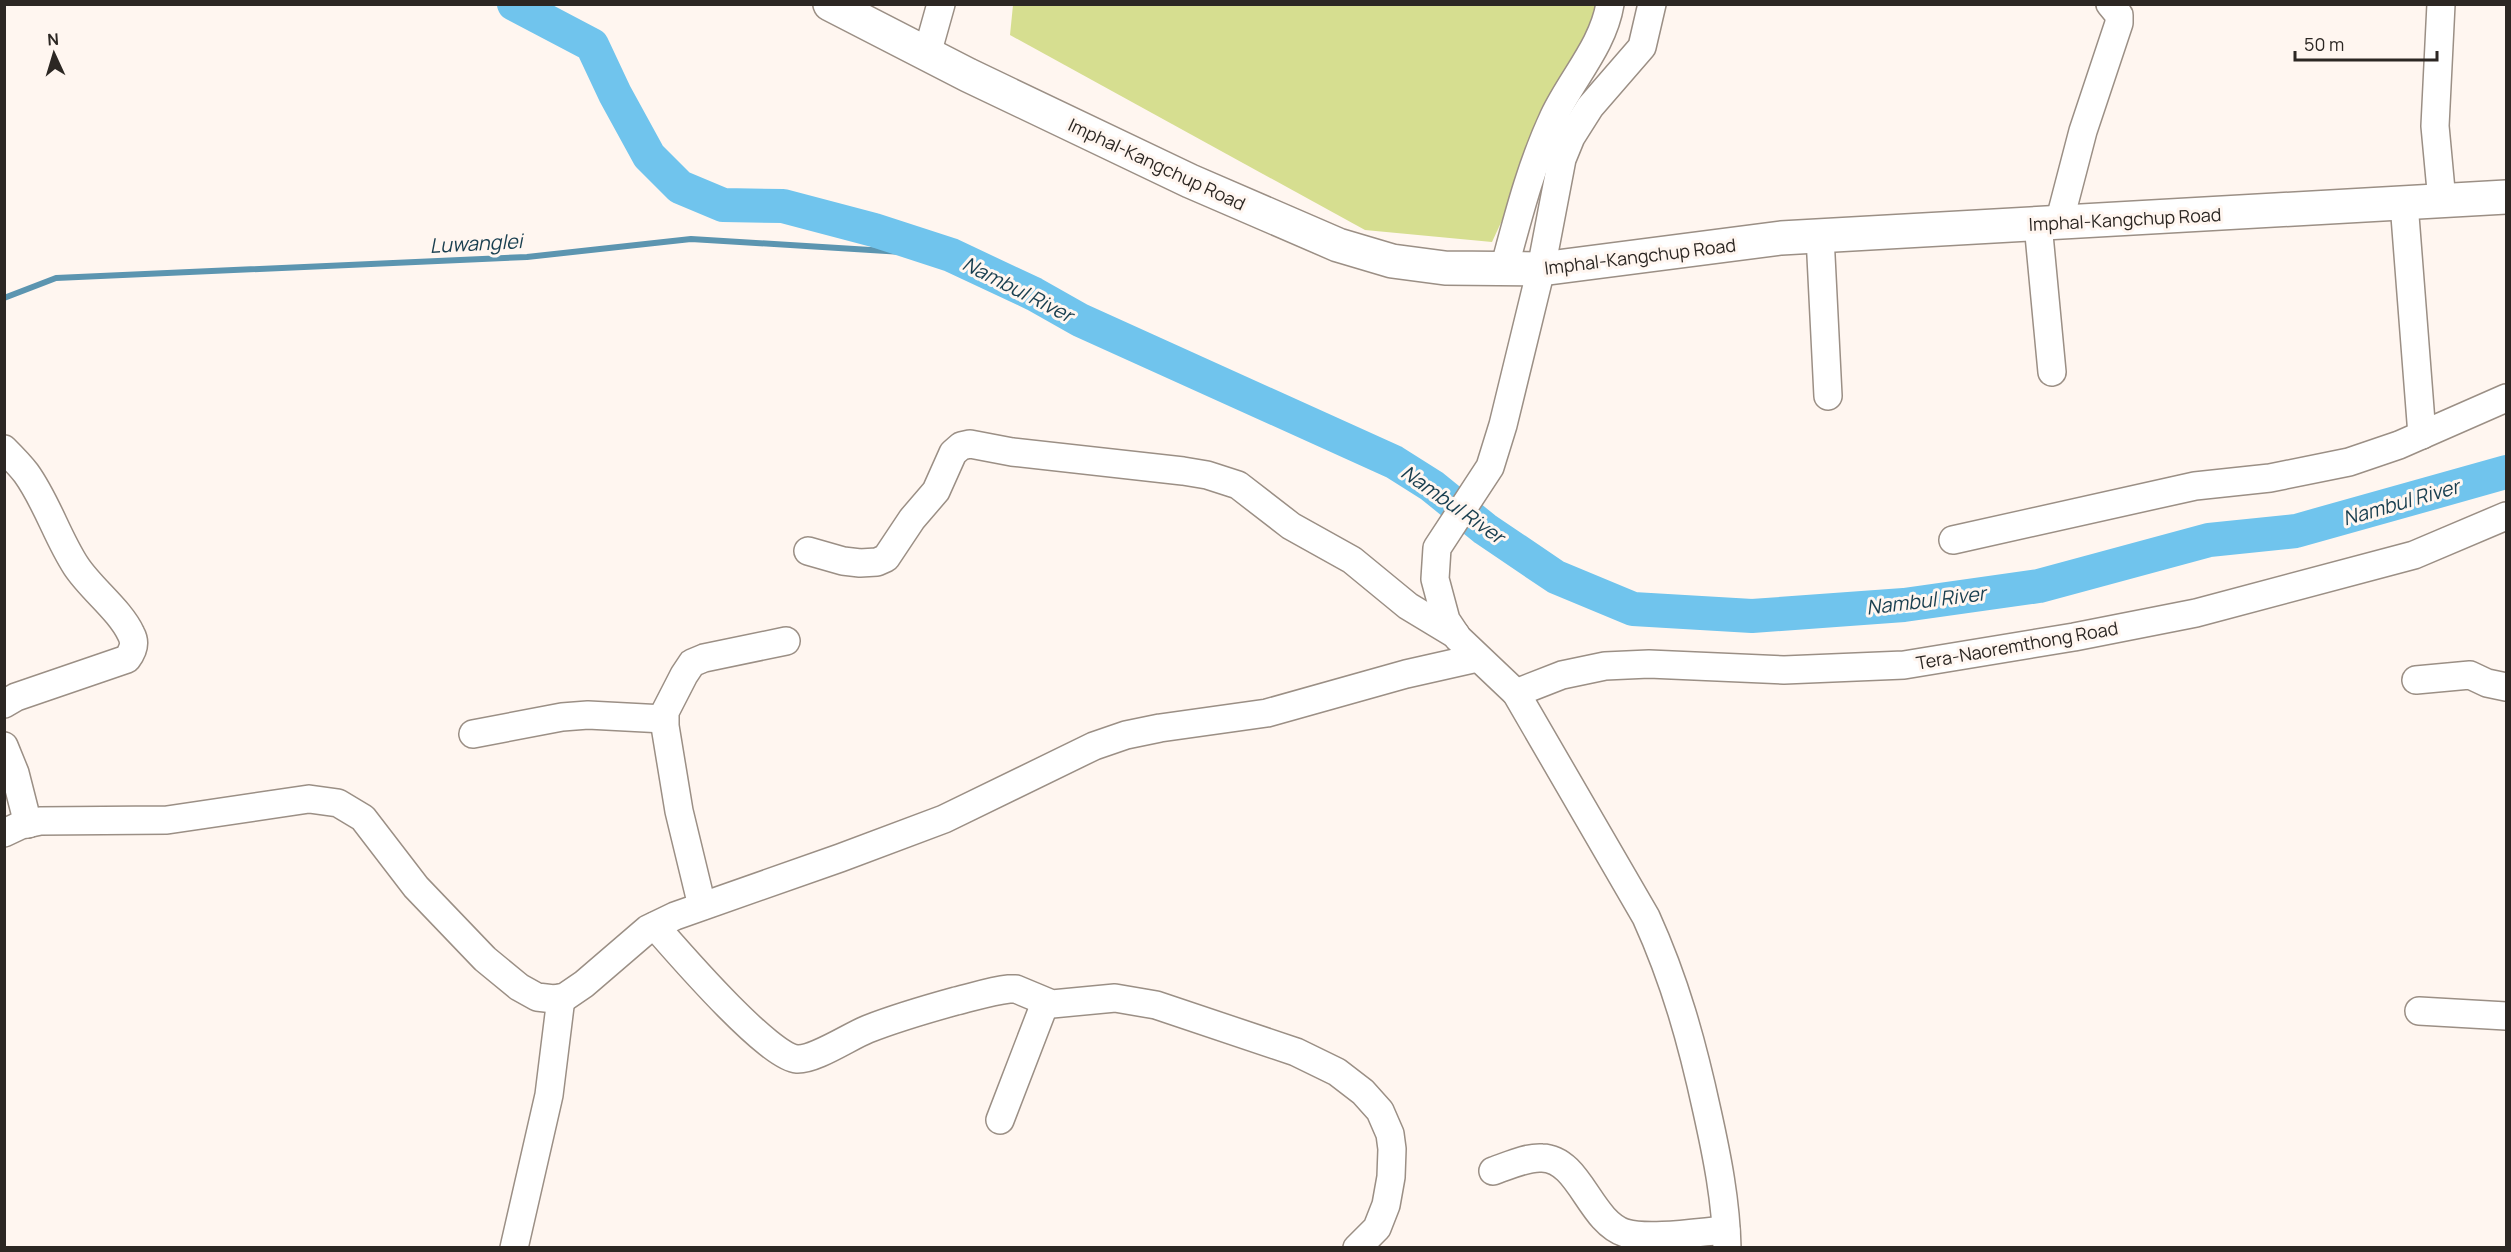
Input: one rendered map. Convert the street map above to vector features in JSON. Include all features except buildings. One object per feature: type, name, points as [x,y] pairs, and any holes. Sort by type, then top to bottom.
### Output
[{"type":"main road","name":"Imphal-Kangchup Road","points":[[830,4],[927,54],[1190,181],[1338,245],[1392,261],[1444,268],[1541,269],[1670,251],[1820,236],[2506,197]]},
{"type":"street","points":[[927,54],[941,4]]},
{"type":"street","points":[[1504,269],[1531,170],[1555,114],[1601,36],[1610,4]]},
{"type":"street","points":[[1493,1171],[1532,1159],[1552,1160],[1570,1173],[1606,1221],[1626,1233],[1726,1239],[1719,1162],[1694,1049],[1666,963],[1646,917],[1516,693],[1496,671],[1477,658],[1446,620],[1438,599],[1435,579],[1437,548],[1490,466],[1517,372],[1541,269],[1562,159],[1571,137],[1602,91],[1629,64],[1642,47],[1652,4]]},
{"type":"street","points":[[2052,372],[2048,223],[2083,131],[2119,23],[2119,15],[2110,4]]},
{"type":"street","points":[[2441,4],[2435,126],[2442,201]]},
{"type":"street","points":[[2404,203],[2422,435]]},
{"type":"street","points":[[1820,236],[1828,396]]},
{"type":"street","points":[[1953,540],[2195,486],[2270,478],[2317,470],[2389,449],[2506,398]]},
{"type":"street","points":[[808,551],[843,561],[860,563],[877,562],[886,558],[908,524],[936,491],[953,453],[961,446],[970,444],[1012,452],[1182,471],[1208,475],[1238,485],[1291,526],[1352,560],[1408,606],[1456,635]]},
{"type":"street","points":[[4,449],[26,473],[75,565],[88,583],[122,620],[132,634],[134,643],[133,651],[127,659],[16,697],[4,704]]},
{"type":"street","name":"Tera-Naoremthong Road","points":[[1516,693],[1562,675],[1605,666],[1649,664],[1784,670],[1904,665],[2074,637],[2196,613],[2414,555],[2506,516]]},
{"type":"street","points":[[702,906],[679,811],[664,719],[684,675],[697,660],[786,641]]},
{"type":"street","points":[[4,746],[15,773],[16,829],[64,820],[167,820],[309,799],[338,803],[363,818],[416,887],[500,973],[537,997],[548,999],[561,998],[584,984],[629,944],[655,926],[702,906],[944,819],[1072,755],[1126,735],[1267,713],[1406,674],[1477,658]]},
{"type":"street","points":[[2416,680],[2470,675],[2487,683],[2506,687]]},
{"type":"street","points":[[473,734],[562,717],[588,715],[664,719]]},
{"type":"street","points":[[655,926],[732,1009],[779,1052],[797,1059],[812,1056],[877,1026],[1001,989],[1017,989],[1045,1003],[1063,1004],[1115,998],[1156,1005],[1296,1052],[1337,1072],[1364,1092],[1380,1111],[1390,1134],[1391,1177],[1386,1205],[1377,1228],[1357,1248]]},
{"type":"street","points":[[514,1248],[549,1095],[561,998]]},
{"type":"street","points":[[1000,1120],[1045,1003]]},
{"type":"street","points":[[2419,1011],[2506,1016]]},
{"type":"green space","points":[[1013,5],[1602,5],[1492,242],[1365,230],[1010,35]]},
{"type":"waterway","name":"Nambul River","points":[[514,4],[592,45],[615,94],[649,156],[680,187],[723,205],[783,206],[874,230],[951,255],[1034,294],[1080,320],[1394,462],[1432,486],[1485,529],[1556,577],[1633,609],[1752,616],[1904,605],[2039,586],[2209,540],[2296,531],[2506,472]]},
{"type":"waterway","name":"Luwanglei","points":[[4,298],[56,278],[527,257],[691,239],[951,255]]}]
